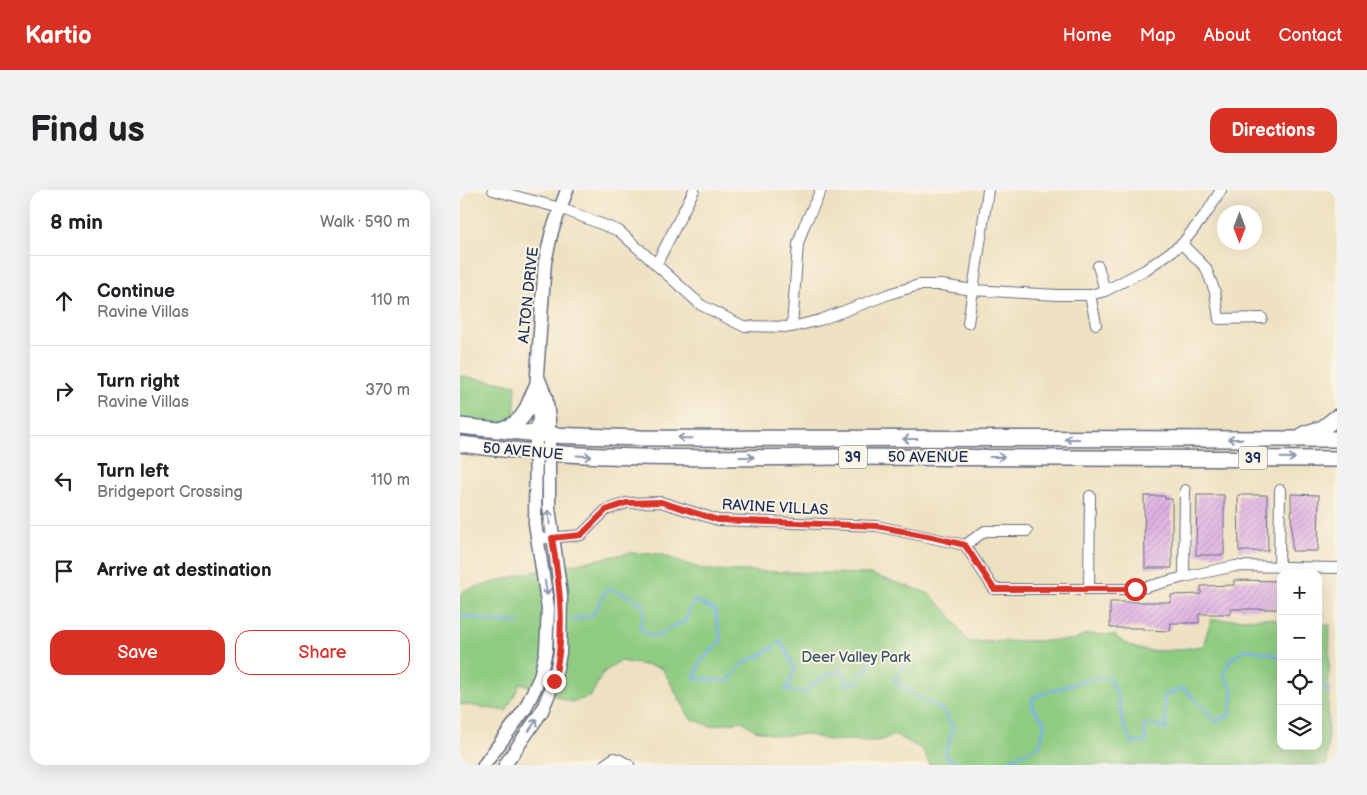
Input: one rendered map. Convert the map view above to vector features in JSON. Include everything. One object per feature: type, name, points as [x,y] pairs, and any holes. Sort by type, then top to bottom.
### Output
[{"type":"main road","points":[[500,430],[512,427],[522,418],[537,382]]},
{"type":"main road","points":[[1284,439],[1323,428],[1337,417]]},
{"type":"main road","name":"50 AVENUE","points":[[460,426],[542,435],[786,439],[1337,439]]},
{"type":"main road","name":"50 AVENUE","points":[[460,444],[542,453],[693,457],[1337,459]]},
{"type":"street","points":[[493,190],[560,208],[619,231],[701,305],[743,326],[792,327],[820,320],[919,285],[942,285],[973,290],[1090,295],[1105,291],[1145,270],[1182,244],[1208,211],[1221,190]]},
{"type":"street","name":"ALTON DRIVE","points":[[542,453],[542,435],[549,419],[546,397],[537,382],[545,262],[566,190]]},
{"type":"street","points":[[656,265],[694,190]]},
{"type":"street","points":[[792,327],[798,244],[820,190]]},
{"type":"street","points":[[968,323],[988,190]]},
{"type":"street","points":[[1182,244],[1206,268],[1215,292],[1219,319],[1262,318]]},
{"type":"street","points":[[1098,266],[1105,291]]},
{"type":"street","points":[[1090,295],[1096,324]]},
{"type":"street","points":[[504,765],[542,711],[558,666],[560,595],[542,453]]},
{"type":"street","points":[[484,765],[525,709],[533,695],[543,664],[548,631],[548,608],[547,590],[537,539],[536,523],[542,453]]},
{"type":"street","points":[[1184,577],[1185,490]]},
{"type":"street","points":[[1279,566],[1280,490]]},
{"type":"street","points":[[1089,589],[1090,496]]},
{"type":"street","name":"RAVINE VILLAS","points":[[537,539],[581,535],[606,510],[626,503],[661,502],[718,520],[877,526],[965,545]]},
{"type":"street","points":[[1027,531],[985,531],[965,545],[994,589],[1139,589],[1235,566],[1337,568]]},
{"type":"street","points":[[604,765],[614,758],[629,765]]},
{"type":"green space","points":[[460,376],[516,385],[514,420],[493,425],[460,419]]},
{"type":"green space","name":"Deer Valley Park","points":[[629,553],[659,554],[704,570],[870,574],[928,593],[947,611],[968,642],[1075,640],[1086,634],[1114,635],[1124,643],[1135,647],[1145,650],[1167,651],[1203,646],[1211,620],[1266,618],[1277,620],[1277,750],[1322,750],[1322,625],[1330,625],[1327,765],[930,765],[923,750],[896,735],[877,741],[828,740],[806,734],[778,736],[755,730],[742,721],[710,726],[690,718],[662,668],[620,661],[603,673],[590,697],[571,702],[521,683],[506,711],[460,704],[460,594],[466,590],[524,574]]},
{"type":"building","points":[[1291,494],[1319,495],[1318,551],[1292,551]]},
{"type":"building","points":[[1197,495],[1224,495],[1224,555],[1196,555]]},
{"type":"building","points":[[1238,495],[1267,495],[1268,551],[1239,551]]},
{"type":"building","points":[[1144,496],[1165,496],[1165,499],[1172,499],[1172,568],[1145,568]]},
{"type":"building","points":[[1234,580],[1277,581],[1277,609],[1231,609],[1231,614],[1199,614],[1199,623],[1171,623],[1170,631],[1143,630],[1143,628],[1110,628],[1110,602],[1171,602],[1171,595],[1201,594],[1201,586],[1234,585]]},
{"type":"waterway","points":[[572,620],[593,615],[608,588],[630,596],[644,605],[640,627],[649,636],[661,635],[671,627],[685,622],[694,600],[715,610],[721,641],[701,661],[694,678],[728,681],[742,664],[763,654],[781,641],[795,669],[786,690],[802,693],[824,676],[842,670],[848,685],[860,681],[866,669],[879,654],[894,655],[904,664],[894,681],[942,710],[953,727],[945,756],[962,765]]},
{"type":"waterway","points":[[460,615],[497,622],[519,623]]},
{"type":"waterway","points":[[1004,765],[1007,761],[1040,745],[1045,723],[1032,706],[1033,697],[1085,680],[1109,677],[1118,696],[1123,723],[1132,743],[1147,742],[1143,726],[1153,724],[1166,730],[1164,696],[1183,688],[1215,721],[1230,715],[1233,691],[1224,675],[1229,661],[1245,649],[1277,656]]},
{"type":"waterway","points":[[1322,683],[1329,693]]},
{"type":"route","points":[[554,681],[560,653],[561,613],[552,538],[581,535],[606,510],[626,503],[661,502],[718,520],[877,526],[932,537],[965,545],[994,589],[1135,589]]}]
